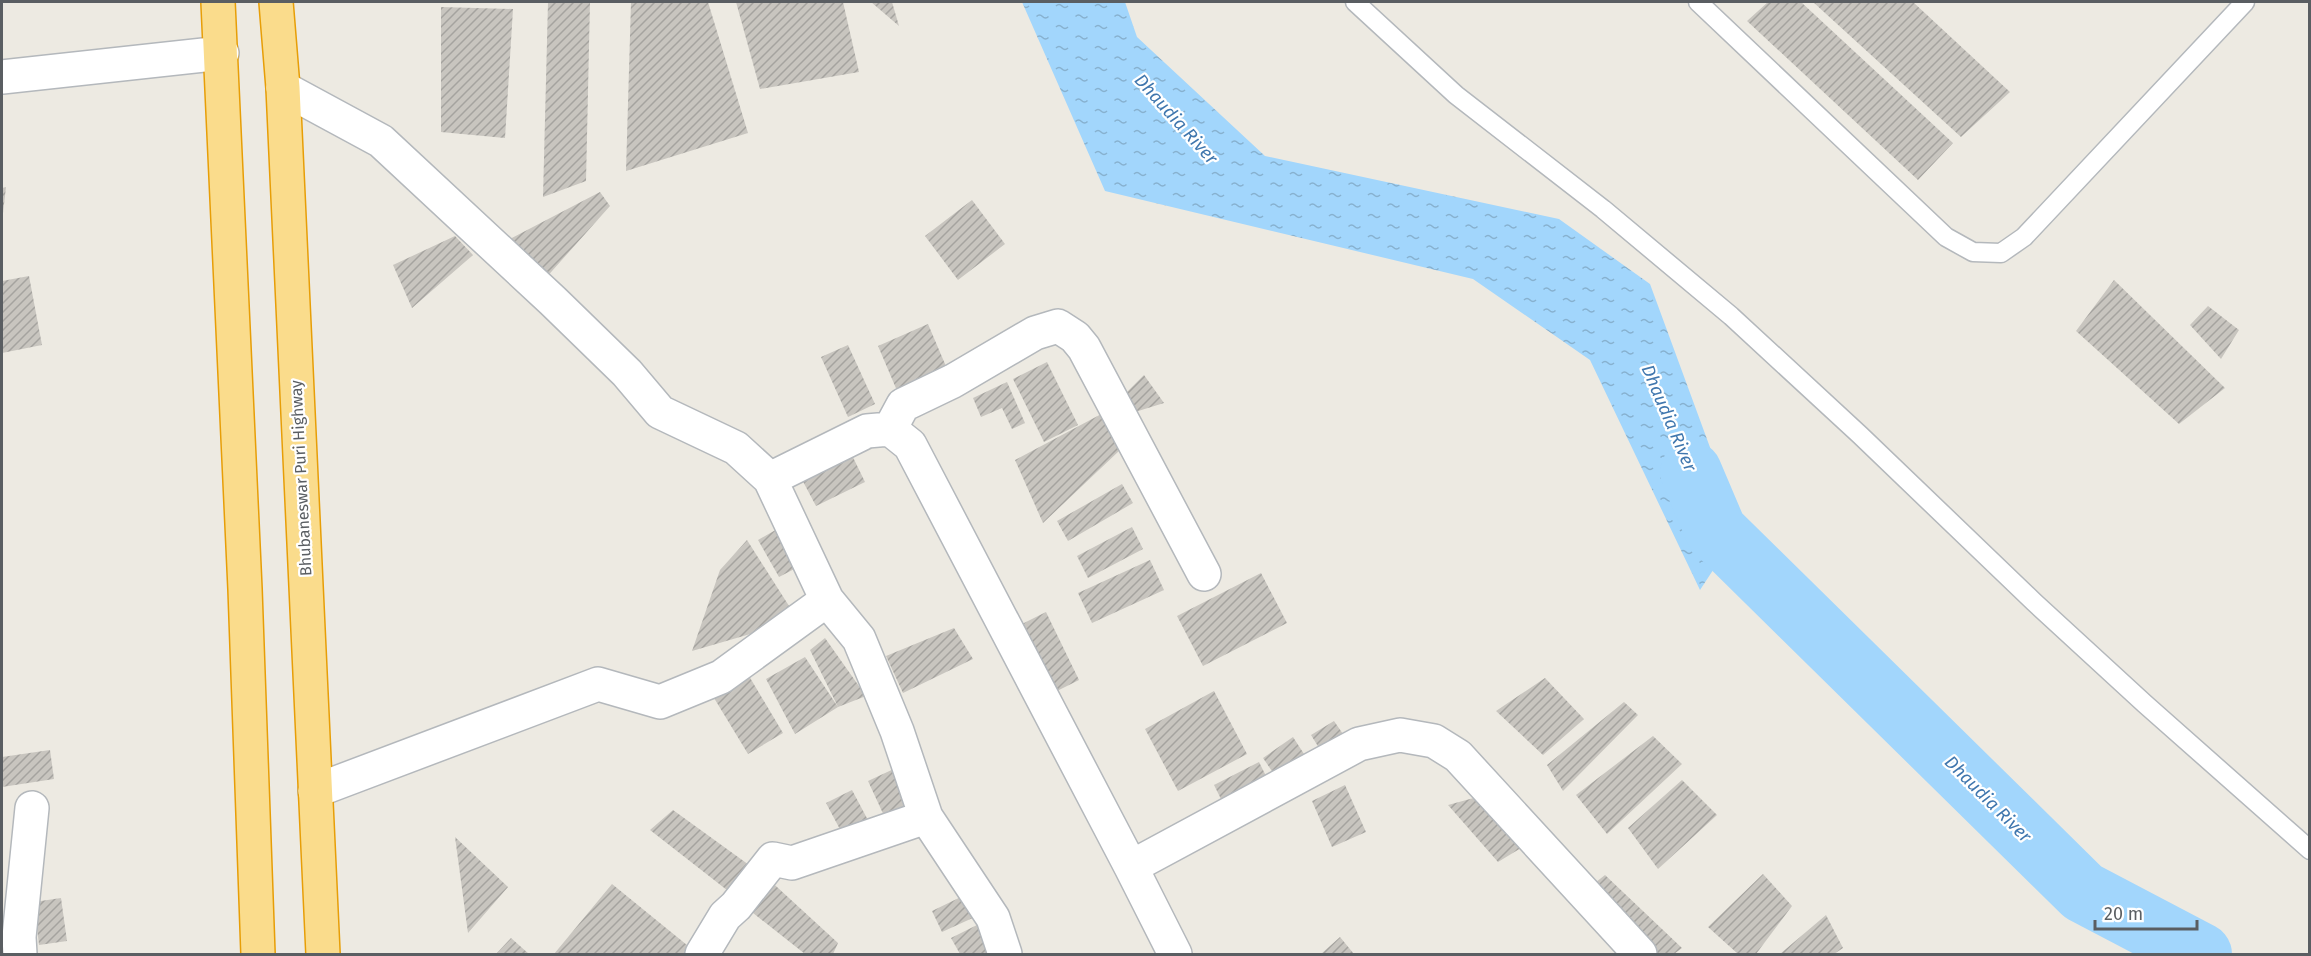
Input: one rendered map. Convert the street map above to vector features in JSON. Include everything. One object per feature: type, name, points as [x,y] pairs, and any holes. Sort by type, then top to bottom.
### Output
[{"type":"highway","points":[[218,2],[222,53],[258,954]]},
{"type":"highway","name":"Bhubaneswar Puri Highway","points":[[276,2],[283,88],[323,954]]},
{"type":"street","points":[[2,77],[222,53]]},
{"type":"street","points":[[283,88],[381,141],[553,300],[627,373],[660,412],[736,448],[770,480],[827,600],[859,639],[897,731],[926,817],[993,918],[1005,954]]},
{"type":"street","points":[[890,429],[903,405],[953,381],[1035,333],[1058,326],[1075,337],[1084,348],[1204,574]]},
{"type":"street","points":[[770,480],[867,431],[890,429],[910,445],[1175,954]]},
{"type":"street","points":[[315,790],[598,684],[660,702],[721,677],[827,600]]},
{"type":"street","points":[[1131,867],[1352,747],[1400,735],[1434,741],[1458,756],[1640,954]]},
{"type":"street","points":[[20,954],[32,808]]},
{"type":"street","points":[[702,954],[725,916],[736,906],[773,859],[792,863],[926,817]]},
{"type":"lane","points":[[1355,2],[1456,94],[1603,209],[1731,316],[1860,435],[2034,602],[2310,850]]},
{"type":"lane","points":[[1698,2],[1946,237],[1973,252],[2001,253],[2024,237],[2245,2]]},
{"type":"water","points":[[1022,2],[1125,2],[1137,37],[1265,156],[1559,219],[1650,284],[1740,529],[1700,590],[1590,360],[1473,279],[1105,191]]},
{"type":"building","points":[[548,2],[590,2],[586,181],[543,197]]},
{"type":"building","points":[[631,2],[708,2],[748,133],[626,171]]},
{"type":"building","points":[[736,2],[843,2],[859,72],[760,89]]},
{"type":"building","points":[[871,2],[892,2],[899,26]]},
{"type":"building","points":[[1768,2],[1801,2],[1953,143],[1918,180],[1747,21]]},
{"type":"building","points":[[1813,2],[1913,2],[2010,92],[1961,137]]},
{"type":"building","points":[[441,7],[513,9],[505,138],[441,132]]},
{"type":"building","points":[[6,187],[3,213],[2,213],[2,188]]},
{"type":"building","points":[[600,192],[610,206],[544,280],[508,240]]},
{"type":"building","points":[[972,200],[1005,244],[958,280],[925,236]]},
{"type":"building","points":[[455,236],[473,255],[412,308],[393,265]]},
{"type":"building","points":[[29,276],[42,345],[2,353],[2,281]]},
{"type":"building","points":[[2114,280],[2225,388],[2179,424],[2076,331]]},
{"type":"building","points":[[2208,306],[2239,330],[2221,359],[2190,325]]},
{"type":"building","points":[[928,324],[948,371],[898,393],[878,346]]},
{"type":"building","points":[[848,345],[875,404],[848,417],[821,357]]},
{"type":"building","points":[[1047,362],[1078,425],[1044,442],[1013,379]]},
{"type":"building","points":[[1144,375],[1164,403],[1135,412],[1123,396]]},
{"type":"building","points":[[1007,382],[1025,423],[1012,429],[1002,408],[981,417],[973,398]]},
{"type":"building","points":[[1107,411],[1119,451],[1043,523],[1015,460]]},
{"type":"building","points":[[849,449],[865,482],[816,506],[799,474]]},
{"type":"building","points":[[1122,484],[1133,503],[1068,541],[1057,521]]},
{"type":"building","points":[[1132,527],[1143,549],[1088,578],[1077,556]]},
{"type":"building","points":[[779,528],[800,566],[779,577],[758,540]]},
{"type":"building","points":[[747,540],[798,620],[692,651],[720,570]]},
{"type":"building","points":[[1150,560],[1164,590],[1092,623],[1078,593]]},
{"type":"building","points":[[1261,573],[1287,623],[1203,666],[1177,616]]},
{"type":"building","points":[[1046,612],[1079,680],[1051,694],[1018,626]]},
{"type":"building","points":[[954,628],[973,659],[903,693],[886,656]]},
{"type":"building","points":[[825,638],[866,696],[838,707],[810,650]]},
{"type":"building","points":[[805,657],[838,707],[795,734],[766,679]]},
{"type":"building","points":[[749,676],[783,733],[748,754],[714,698]]},
{"type":"building","points":[[1545,678],[1584,719],[1543,755],[1496,711]]},
{"type":"building","points":[[1214,691],[1247,754],[1178,791],[1145,729]]},
{"type":"building","points":[[1624,702],[1638,715],[1563,791],[1547,765]]},
{"type":"building","points":[[1334,721],[1352,747],[1327,761],[1311,735]]},
{"type":"building","points":[[1653,736],[1682,764],[1607,834],[1576,795]]},
{"type":"building","points":[[1293,737],[1306,757],[1276,777],[1263,758]]},
{"type":"building","points":[[50,750],[54,779],[2,787],[2,757]]},
{"type":"building","points":[[1259,762],[1273,790],[1228,813],[1214,785]]},
{"type":"building","points":[[898,767],[916,807],[886,820],[868,781]]},
{"type":"building","points":[[1682,780],[1717,815],[1658,869],[1628,828]]},
{"type":"building","points":[[1345,785],[1366,832],[1332,847],[1312,801]]},
{"type":"building","points":[[852,790],[869,822],[843,835],[826,803]]},
{"type":"building","points":[[1481,796],[1521,848],[1498,862],[1448,805]]},
{"type":"building","points":[[673,810],[756,870],[732,894],[650,830]]},
{"type":"building","points":[[455,837],[508,887],[468,933]]},
{"type":"building","points":[[1763,874],[1792,906],[1756,954],[1738,954],[1708,927]]},
{"type":"building","points":[[1605,875],[1682,948],[1674,954],[1658,954],[1591,886]]},
{"type":"building","points":[[765,876],[838,943],[833,954],[805,954],[748,909]]},
{"type":"building","points":[[612,884],[698,954],[554,954]]},
{"type":"building","points":[[967,894],[977,916],[942,932],[932,911]]},
{"type":"building","points":[[61,898],[67,941],[39,945],[34,902]]},
{"type":"building","points":[[9,915],[15,954],[2,954],[2,916]]},
{"type":"building","points":[[1826,915],[1843,948],[1834,954],[1780,954]]},
{"type":"building","points":[[983,922],[1000,954],[960,954],[951,938]]},
{"type":"building","points":[[1340,937],[1354,954],[1321,954]]},
{"type":"building","points":[[511,938],[529,954],[496,954]]},
{"type":"waterway","name":"Dhaudia River","points":[[1691,472],[1716,531],[2083,892],[2201,954]]}]
